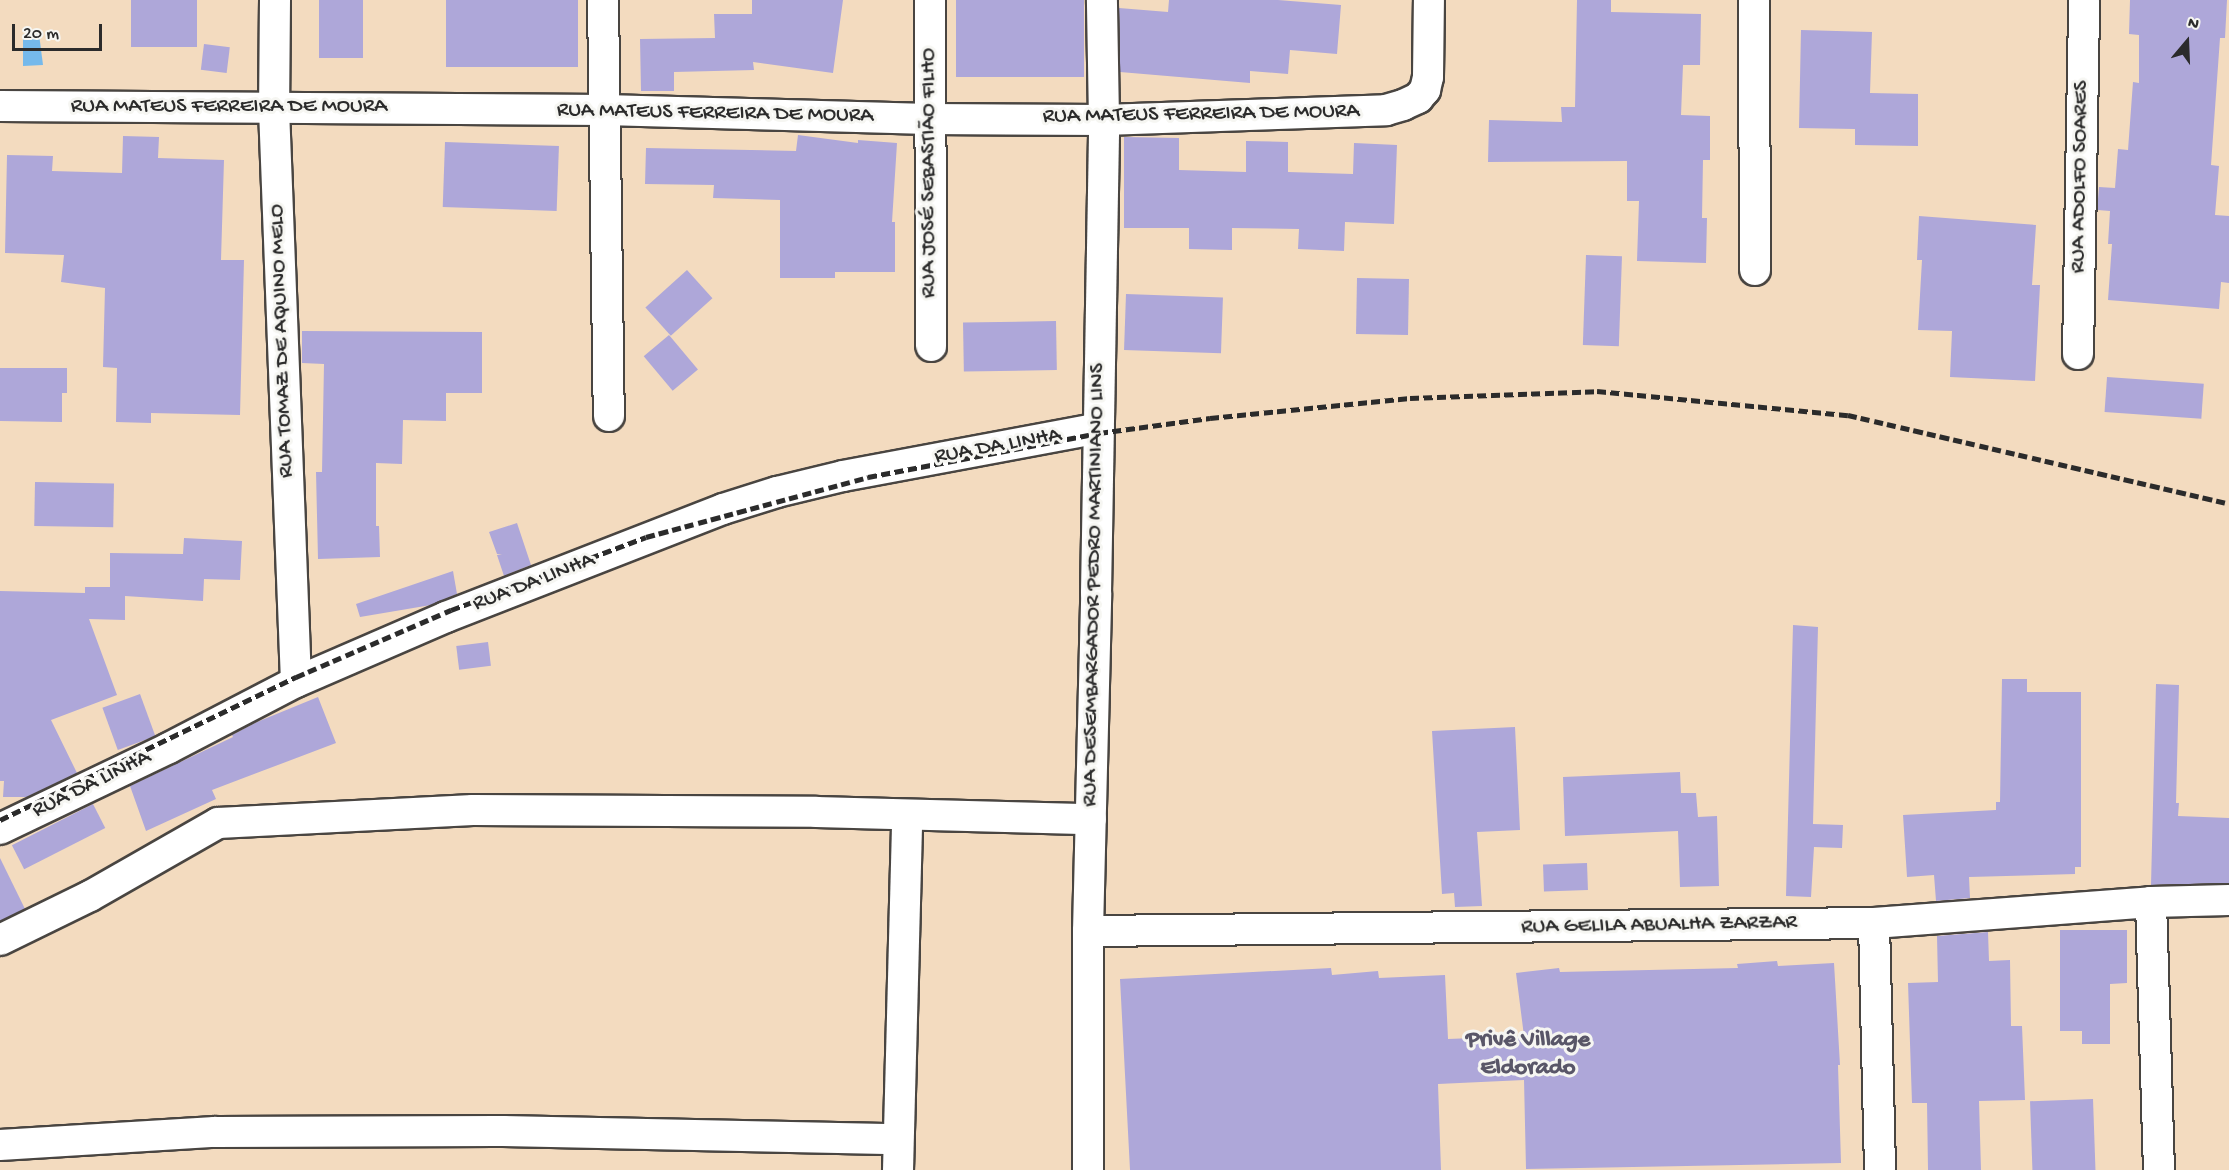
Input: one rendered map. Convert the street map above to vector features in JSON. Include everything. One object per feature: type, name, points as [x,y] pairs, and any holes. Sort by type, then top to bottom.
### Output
[{"type":"street","name":"RUA TOMAZ DE AQUINO MELO","points":[[275,0],[274,109],[296,682]]},
{"type":"street","points":[[603,0],[609,416]]},
{"type":"street","name":"RUA JOSÉ SEBASTIÃO FILHO","points":[[930,0],[928,119],[931,346]]},
{"type":"street","name":"RUA DESEMBARGADOR PEDRO MARTINIANO LINS","points":[[1088,1170],[1088,931],[1104,120],[1102,0]]},
{"type":"street","name":"RUA MATEUS FERREIRA DE MOURA","points":[[0,106],[605,110],[928,119],[1104,120],[1386,110],[1418,98],[1425,90],[1428,77],[1428,0]]},
{"type":"street","points":[[1754,0],[1755,270]]},
{"type":"street","name":"RUA ADOLFO SOARES","points":[[2078,354],[2084,0]]},
{"type":"street","name":"RUA DA LINHA","points":[[0,829],[169,748],[296,682],[446,617],[723,509],[777,492],[843,476],[1099,428]]},
{"type":"street","points":[[0,940],[90,896],[218,823],[473,810],[907,814],[1090,819]]},
{"type":"street","points":[[898,1170],[907,814]]},
{"type":"street","name":"RUA GELILA ABUALHA ZARZAR","points":[[1088,931],[1874,923],[2151,902],[2229,900]]},
{"type":"street","points":[[2151,902],[2159,1170]]},
{"type":"street","points":[[1874,923],[1880,1170]]},
{"type":"street","points":[[0,1145],[215,1132],[503,1131],[898,1139]]},
{"type":"water","points":[[23,34],[39,34],[43,65],[23,66]]},
{"type":"building","points":[[131,0],[197,0],[197,47],[131,47]]},
{"type":"building","points":[[319,0],[363,0],[363,58],[319,58]]},
{"type":"building","points":[[446,0],[578,0],[578,67],[446,67]]},
{"type":"building","points":[[752,0],[843,0],[833,73],[753,62],[754,70],[674,72],[674,91],[641,91],[640,39],[715,38],[714,14],[752,14]]},
{"type":"building","points":[[956,0],[1084,0],[1084,77],[956,77]]},
{"type":"building","points":[[1169,0],[1278,0],[1341,5],[1337,54],[1290,50],[1288,74],[1250,71],[1250,83],[1120,72],[1119,8],[1168,12]]},
{"type":"building","points":[[1577,0],[1611,0],[1611,12],[1701,14],[1700,65],[1683,65],[1681,115],[1710,116],[1710,160],[1703,160],[1702,218],[1707,218],[1706,263],[1637,261],[1639,201],[1627,201],[1627,161],[1488,162],[1489,120],[1562,122],[1561,107],[1575,107]]},
{"type":"building","points":[[2130,0],[2227,0],[2225,38],[2220,38],[2211,165],[2219,166],[2215,215],[2229,216],[2229,283],[2221,282],[2219,309],[2108,300],[2112,244],[2108,244],[2110,211],[2098,210],[2098,199],[2099,187],[2115,188],[2118,149],[2128,150],[2133,82],[2139,83],[2139,35],[2129,34]]},
{"type":"building","points":[[1801,30],[1872,32],[1870,93],[1918,94],[1918,146],[1855,145],[1855,129],[1799,128]]},
{"type":"building","points":[[204,44],[230,47],[227,73],[201,70]]},
{"type":"building","points":[[798,135],[858,143],[858,140],[897,143],[892,222],[895,222],[895,272],[835,272],[835,278],[780,278],[780,200],[713,198],[714,185],[645,184],[646,148],[796,151]]},
{"type":"building","points":[[123,136],[159,137],[158,158],[224,160],[221,260],[244,260],[240,415],[151,413],[151,423],[116,422],[117,368],[103,367],[105,288],[61,282],[64,255],[5,253],[7,155],[53,156],[52,171],[122,173]]},
{"type":"building","points":[[1124,137],[1179,138],[1179,170],[1246,172],[1246,141],[1288,142],[1288,172],[1353,174],[1354,143],[1397,145],[1394,224],[1345,222],[1344,251],[1298,249],[1299,229],[1232,228],[1232,250],[1189,249],[1189,228],[1124,228]]},
{"type":"building","points":[[445,142],[559,146],[557,211],[443,207]]},
{"type":"building","points":[[1919,216],[2036,225],[2032,285],[2040,285],[2035,381],[1950,377],[1952,331],[1918,330],[1922,260],[1917,260]]},
{"type":"building","points":[[1586,255],[1622,256],[1619,346],[1583,345]]},
{"type":"building","points":[[687,270],[712,298],[671,336],[645,307]]},
{"type":"building","points":[[1357,278],[1409,279],[1408,335],[1356,334]]},
{"type":"building","points":[[1126,294],[1223,297],[1221,353],[1124,350]]},
{"type":"building","points":[[1056,321],[1057,370],[964,372],[963,323]]},
{"type":"building","points":[[302,331],[482,332],[482,393],[446,393],[446,421],[403,420],[402,464],[376,463],[376,526],[379,526],[380,557],[318,559],[316,472],[322,472],[324,364],[302,363]]},
{"type":"building","points":[[669,335],[698,369],[673,391],[644,356]]},
{"type":"building","points":[[0,368],[67,368],[67,393],[62,393],[62,422],[0,421]]},
{"type":"building","points":[[2107,377],[2204,384],[2201,419],[2105,412]]},
{"type":"building","points":[[35,482],[114,483],[113,527],[34,526]]},
{"type":"building","points":[[517,523],[531,565],[504,576],[497,555],[502,554],[497,554],[489,532]]},
{"type":"building","points":[[184,538],[242,541],[240,580],[204,579],[203,601],[125,596],[125,620],[89,619],[117,695],[51,720],[77,773],[27,797],[3,797],[4,781],[0,781],[0,591],[85,593],[85,587],[110,587],[110,553],[183,554]]},
{"type":"building","points":[[453,571],[457,594],[431,605],[360,617],[356,604]]},
{"type":"building","points":[[1793,625],[1818,627],[1813,824],[1843,825],[1842,848],[1814,847],[1811,897],[1786,896]]},
{"type":"building","points":[[488,642],[491,666],[459,670],[456,646]]},
{"type":"building","points":[[2002,679],[2027,679],[2027,692],[2081,692],[2081,867],[2075,867],[2075,874],[1969,877],[1970,898],[1936,901],[1934,875],[1907,877],[1903,815],[1996,810],[1996,802],[2000,802]]},
{"type":"building","points":[[2156,684],[2179,685],[2176,803],[2179,803],[2178,816],[2229,818],[2229,883],[2151,885]]},
{"type":"building","points":[[140,694],[155,736],[118,750],[102,708]]},
{"type":"building","points":[[318,697],[336,743],[212,790],[216,799],[146,831],[130,786],[233,737],[232,735],[257,722]]},
{"type":"building","points":[[1515,727],[1520,830],[1477,832],[1482,906],[1455,907],[1454,893],[1442,894],[1432,731]]},
{"type":"building","points":[[1680,772],[1681,793],[1696,793],[1698,817],[1717,816],[1719,886],[1680,887],[1678,831],[1565,836],[1563,777]]},
{"type":"building","points":[[93,804],[105,828],[24,869],[12,845]]},
{"type":"building","points":[[0,858],[25,909],[0,921]]},
{"type":"building","points":[[1587,863],[1588,890],[1544,892],[1543,865]]},
{"type":"building","points":[[2060,930],[2127,930],[2127,983],[2110,984],[2110,1044],[2082,1044],[2082,1031],[2060,1031]]},
{"type":"building","points":[[1988,932],[1989,961],[2010,960],[2011,1026],[2022,1026],[2025,1100],[1979,1101],[1981,1170],[1928,1170],[1927,1103],[1912,1103],[1908,983],[1938,982],[1937,936]]},
{"type":"building","points":[[1777,961],[1778,966],[1834,963],[1840,1065],[1838,1065],[1841,1163],[1526,1169],[1524,1080],[1438,1084],[1441,1170],[1130,1170],[1120,979],[1331,968],[1332,975],[1378,971],[1379,978],[1445,975],[1448,1039],[1524,1036],[1516,973],[1559,968],[1560,972],[1738,968],[1737,964]]},
{"type":"building","points":[[2093,1099],[2095,1170],[2032,1170],[2030,1101]]},
{"type":"railway","points":[[0,820],[296,677],[451,610],[646,537],[868,477],[1099,433],[1210,418],[1410,398],[1597,391],[1848,415],[2229,504]]},
{"type":"district","name":"Privê Village Eldorado","points":[[1528,1055]]}]
